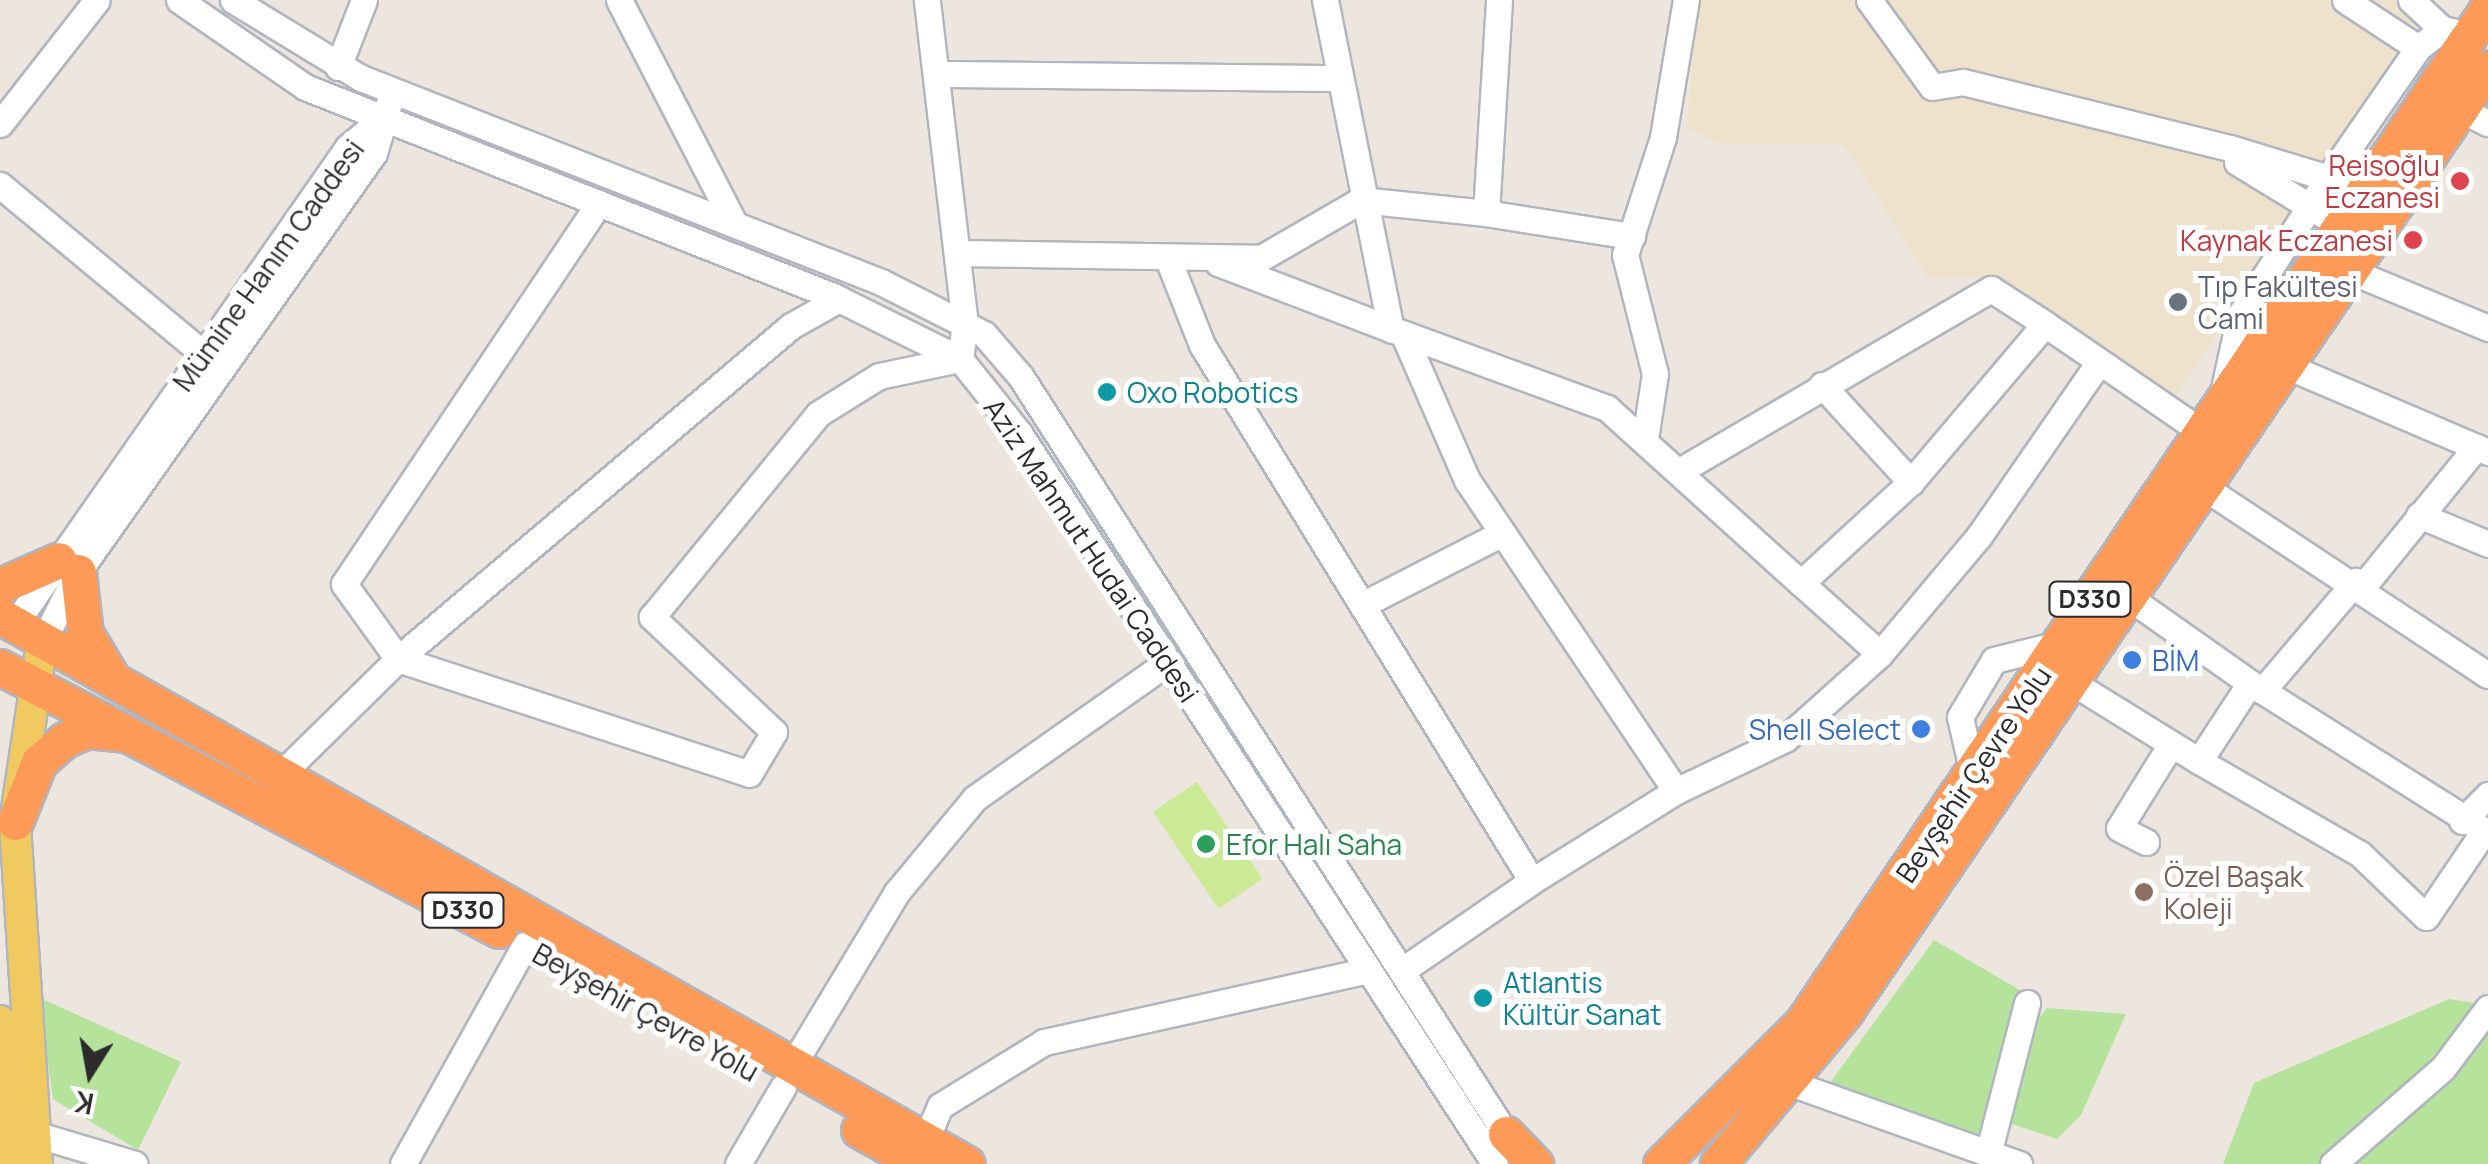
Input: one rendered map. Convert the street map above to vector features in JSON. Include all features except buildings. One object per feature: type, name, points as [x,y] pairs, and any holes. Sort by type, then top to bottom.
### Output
[{"type":"highway","name":"Beyşehir Çevre Yolu","points":[[1662,1164],[1803,1022],[2062,643],[2224,393],[2334,200],[2467,24]]},
{"type":"highway","name":"Beyşehir Çevre Yolu","points":[[1718,1164],[1793,1084],[2348,270],[2474,116],[2488,68]]},
{"type":"highway","points":[[0,586],[69,566],[85,633],[117,684]]},
{"type":"highway","name":"D330","points":[[14,635],[117,684]]},
{"type":"highway","name":"Beyşehir Çevre Yolu","points":[[0,667],[139,735],[525,945],[787,1076]]},
{"type":"highway","name":"Beyşehir Çevre Yolu","points":[[117,684],[787,1076],[923,1152],[967,1164]]},
{"type":"highway","points":[[15,822],[39,762],[64,740],[88,730],[139,735]]},
{"type":"highway","points":[[1509,1154],[1535,1164]]},
{"type":"main road","points":[[14,635],[32,682],[21,747],[15,822],[36,1149]]},
{"type":"main road","points":[[0,720],[14,727],[21,747]]},
{"type":"main road","points":[[0,1021],[3,1107],[13,1164]]},
{"type":"street","points":[[0,124],[96,0]]},
{"type":"street","name":"Aziz Mahmut Hudai Caddesi","points":[[179,0],[306,87],[840,299],[960,359],[1168,662],[1366,971],[1509,1154]]},
{"type":"street","name":"Aziz Mahmut Hudai Caddesi","points":[[234,0],[338,66],[734,223],[965,325],[1021,376],[1404,969],[1509,1154]]},
{"type":"street","points":[[338,66],[364,0]]},
{"type":"street","points":[[619,0],[734,223]]},
{"type":"street","points":[[599,204],[344,584],[398,659],[749,774],[774,732],[652,617],[818,414],[879,376],[960,359],[965,325],[927,0]]},
{"type":"street","points":[[1325,0],[1361,200],[1398,332],[1501,534],[1676,792]]},
{"type":"street","points":[[1486,213],[1499,0]]},
{"type":"street","points":[[1645,439],[1655,374],[1625,255],[1663,137],[1686,0]]},
{"type":"street","points":[[1869,0],[1932,86],[1963,82],[2182,138],[2334,200],[2418,48],[2467,24]]},
{"type":"street","points":[[2345,0],[2418,48]]},
{"type":"street","points":[[2410,0],[2467,24]]},
{"type":"street","points":[[938,74],[1337,78]]},
{"type":"street","points":[[385,116],[394,89]]},
{"type":"street","name":"Mümine Hanım Caddesi","points":[[69,566],[201,352],[348,147],[385,116]]},
{"type":"street","name":"Mümine Hanım Caddesi","points":[[69,566],[374,152],[385,116]]},
{"type":"street","points":[[0,185],[201,352]]},
{"type":"street","points":[[958,254],[1261,258],[1361,200],[1486,213],[1632,236]]},
{"type":"street","points":[[1168,259],[1202,344],[1532,881]]},
{"type":"street","points":[[1211,259],[1607,408],[1681,470],[1880,654]]},
{"type":"street","points":[[2348,270],[2488,328]]},
{"type":"street","points":[[1681,470],[1991,289],[2199,430]]},
{"type":"street","points":[[280,776],[398,659],[790,326],[840,299]]},
{"type":"street","points":[[1801,583],[1911,482],[2045,324]]},
{"type":"street","points":[[1404,969],[1532,881],[1676,792],[1785,740],[1880,654],[1979,536],[2099,362]]},
{"type":"street","points":[[2200,761],[2256,687],[2360,583],[2482,450],[2282,364]]},
{"type":"street","points":[[1822,385],[1911,482]]},
{"type":"street","points":[[2199,484],[2360,583],[2486,669]]},
{"type":"street","points":[[2419,515],[2488,544]]},
{"type":"street","points":[[1362,605],[1501,534]]},
{"type":"street","points":[[14,635],[69,566]]},
{"type":"street","points":[[2124,594],[2256,687],[2478,828]]},
{"type":"street","points":[[738,1164],[897,892],[975,798],[1168,662]]},
{"type":"street","points":[[2070,681],[2360,854],[2426,917],[2478,828],[2488,795]]},
{"type":"street","points":[[2146,842],[2119,828],[2171,744]]},
{"type":"street","points":[[403,1164],[525,945]]},
{"type":"street","points":[[923,1152],[940,1106],[977,1075],[1044,1042],[1366,971]]},
{"type":"street","points":[[1988,1154],[2026,1003]]},
{"type":"street","points":[[2332,1164],[2443,1068],[2488,1008]]},
{"type":"street","points":[[1793,1084],[2019,1164]]},
{"type":"street","points":[[36,1149],[136,1164]]},
{"type":"shaded area","points":[[1697,0],[2433,0],[2176,396],[1991,278],[1928,278],[1844,145],[1716,143],[1687,127]]},
{"type":"green space","name":"Efor Halı Saha","points":[[1197,782],[1262,879],[1218,909],[1153,812]]},
{"type":"green space","points":[[1934,940],[2025,993],[1986,1137],[1917,1125],[1824,1091]]},
{"type":"green space","points":[[38,997],[181,1062],[138,1150],[53,1099]]},
{"type":"green space","points":[[2449,999],[2488,1005],[2488,1164],[2223,1164],[2254,1083]]},
{"type":"green space","points":[[2047,1008],[2126,1014],[2081,1115],[2057,1139],[2006,1122],[2023,1038]]},
{"type":"place","name":"Reisoğlu Eczanesi","points":[[2460,181]]},
{"type":"place","name":"Kaynak Eczanesi","points":[[2413,240]]},
{"type":"place","name":"Tıp Fakültesi Cami","points":[[2178,302]]},
{"type":"place","name":"Oxo Robotics","points":[[1107,392]]},
{"type":"place","name":"BİM","points":[[2132,660]]},
{"type":"place","name":"Shell Select","points":[[1921,729]]},
{"type":"place","name":"Efor Halı Saha","points":[[1206,844]]},
{"type":"place","name":"Özel Başak Koleji","points":[[2144,892]]},
{"type":"place","name":"Atlantis Kültür Sanat","points":[[1483,998]]}]
